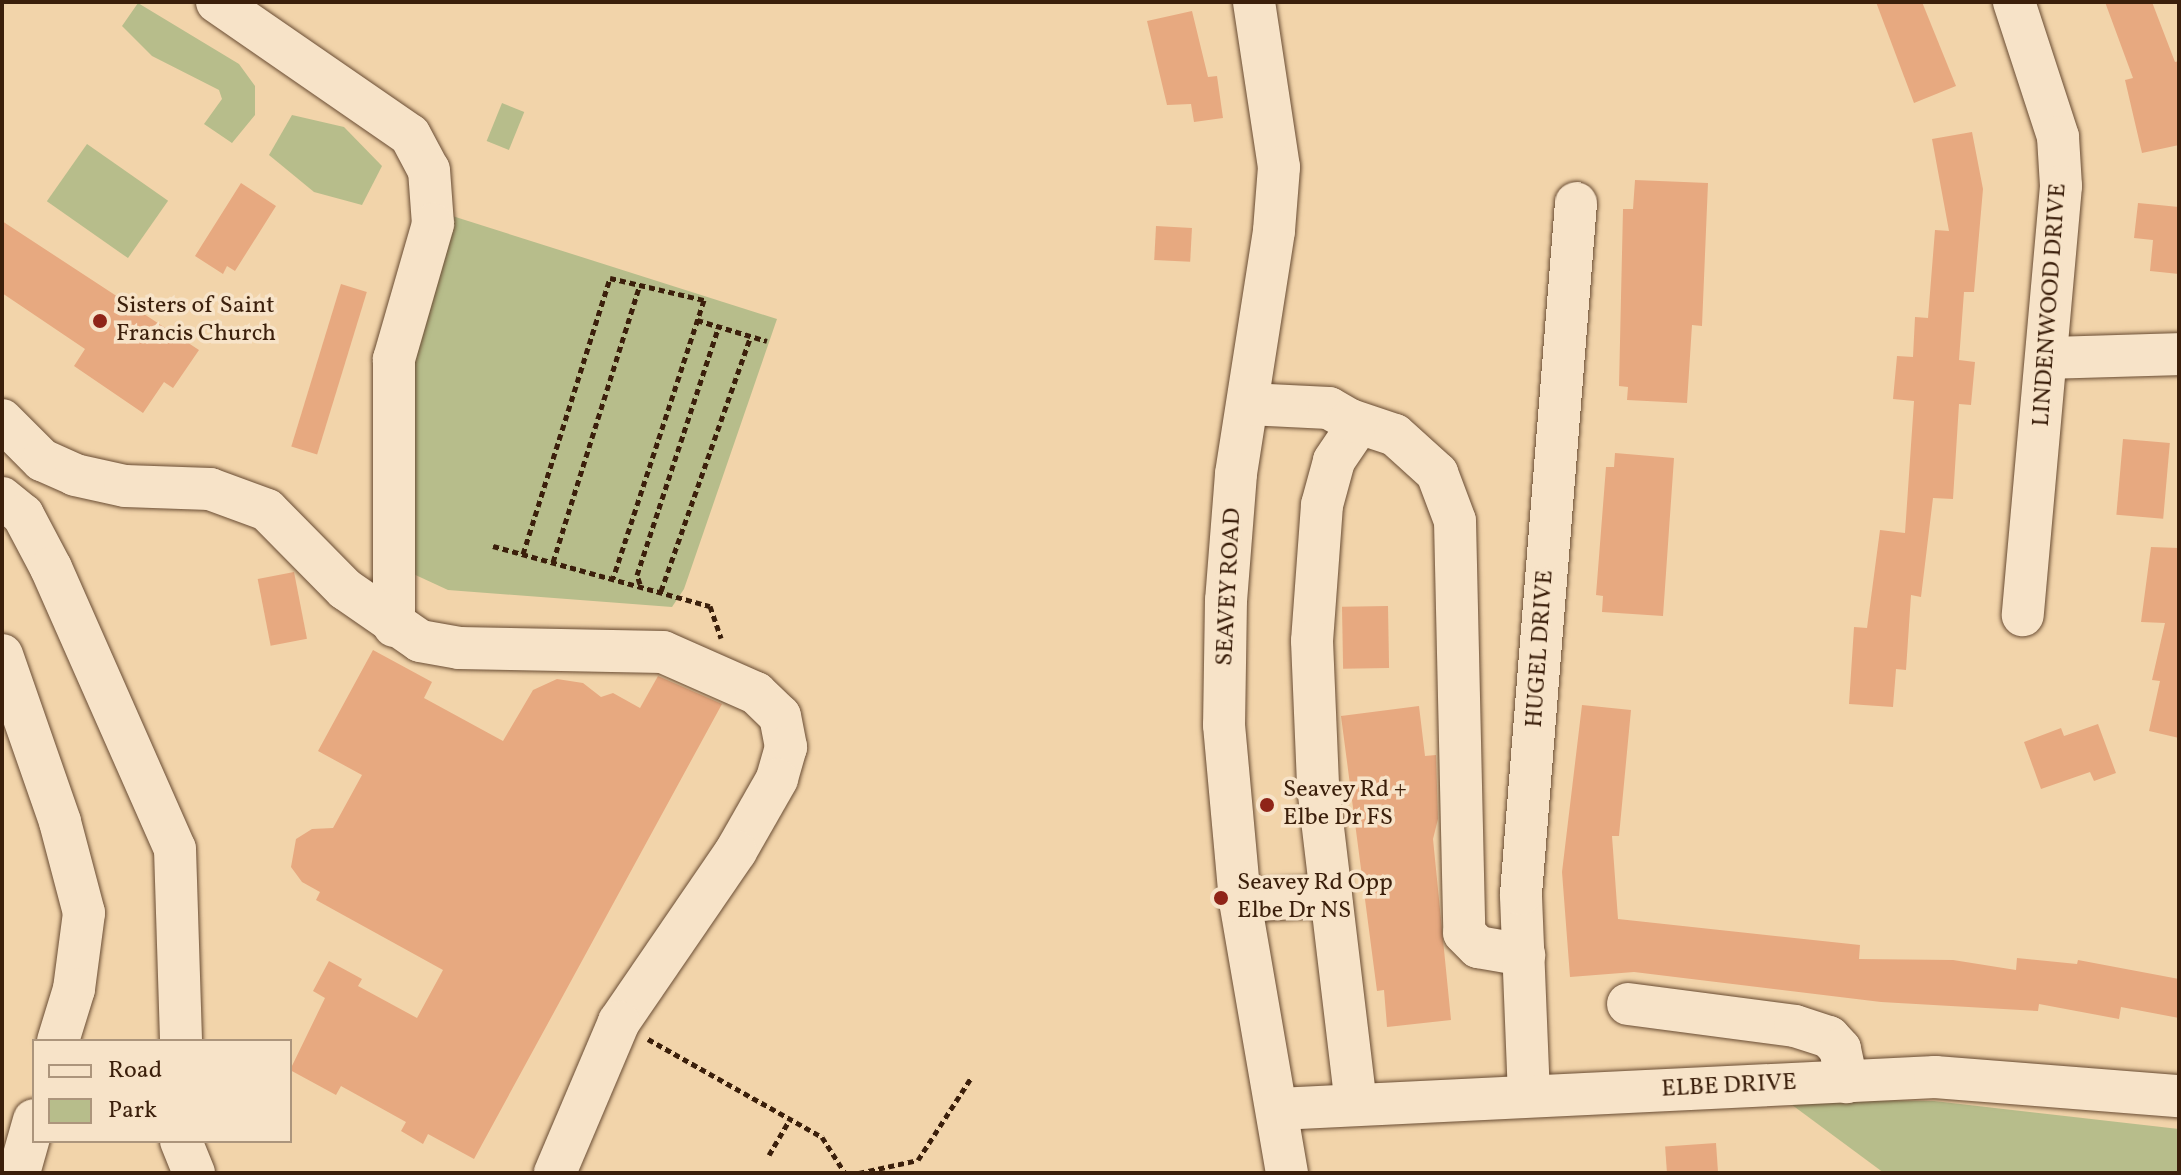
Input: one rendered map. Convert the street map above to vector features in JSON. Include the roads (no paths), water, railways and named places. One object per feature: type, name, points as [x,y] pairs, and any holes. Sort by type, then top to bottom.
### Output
[{"type":"street","points":[[217,2],[410,135],[429,170],[433,224],[394,359],[394,626]]},
{"type":"street","name":"SEAVEY ROAD","points":[[1254,2],[1279,167],[1274,231],[1248,404],[1226,600],[1224,725],[1240,901],[1287,1173]]},
{"type":"street","name":"LINDENWOOD DRIVE","points":[[2014,2],[2058,137],[2061,186],[2023,615]]},
{"type":"street","name":"HUGEL DRIVE","points":[[1529,1096],[1521,894],[1576,203]]},
{"type":"street","points":[[2048,358],[2179,354]]},
{"type":"street","points":[[1248,404],[1329,408],[1350,420],[1395,435],[1437,473],[1455,521],[1464,933],[1478,947],[1524,955]]},
{"type":"street","points":[[2,420],[42,460],[75,475],[125,486],[210,489],[267,510],[345,589],[394,626],[420,641],[459,648],[663,652],[717,673],[756,693],[780,716],[785,731],[783,758],[757,817],[619,1022],[555,1173]]},
{"type":"street","points":[[1350,420],[1354,431],[1334,461],[1322,505],[1312,641],[1318,786],[1356,1105]]},
{"type":"street","points":[[2,498],[23,515],[51,568],[175,849],[181,1039]]},
{"type":"street","points":[[2,655],[60,822],[84,913],[74,989],[59,1039]]},
{"type":"street","points":[[1240,901],[1331,896]]},
{"type":"street","points":[[1628,1004],[1795,1026],[1829,1037],[1840,1049],[1847,1082]]},
{"type":"street","name":"ELBE DRIVE","points":[[1278,1109],[1935,1077],[2179,1096]]},
{"type":"street","points":[[19,1173],[32,1127]]},
{"type":"street","points":[[182,1143],[194,1173]]},
{"type":"place","name":"Sisters of Saint Francis Church","points":[[100,321]]},
{"type":"place","name":"Seavey Rd + Elbe Dr FS","points":[[1267,805]]},
{"type":"place","name":"Seavey Rd Opp Elbe Dr NS","points":[[1221,898]]}]
